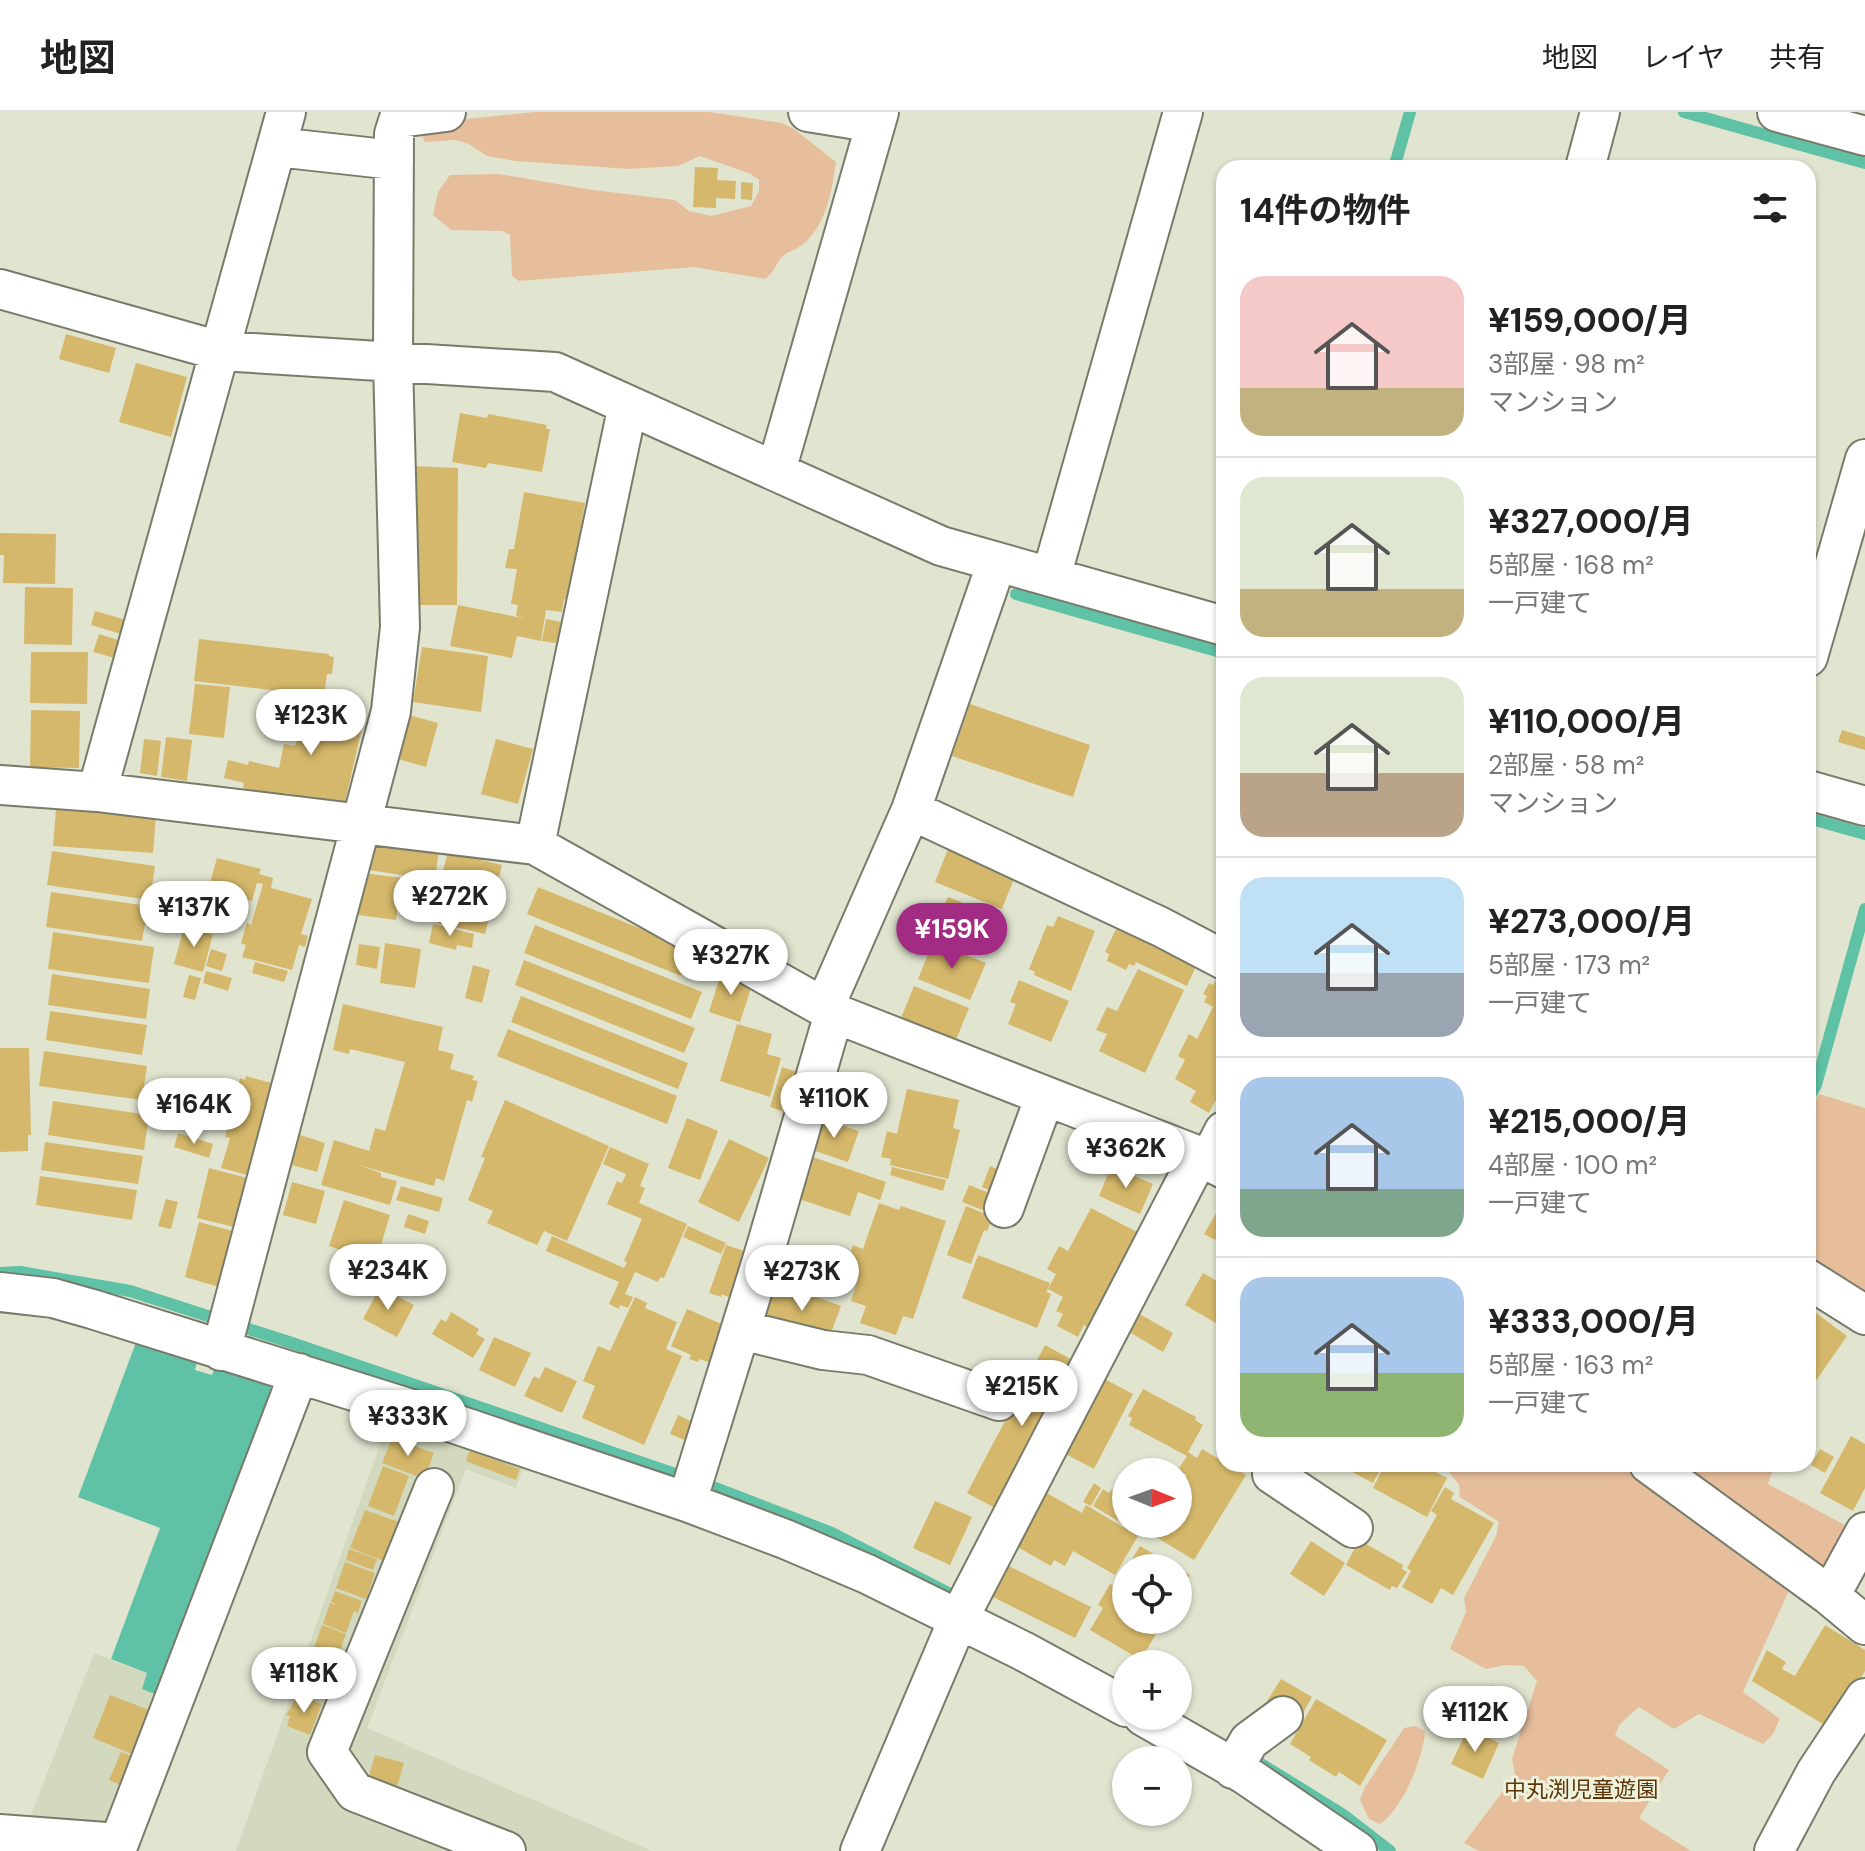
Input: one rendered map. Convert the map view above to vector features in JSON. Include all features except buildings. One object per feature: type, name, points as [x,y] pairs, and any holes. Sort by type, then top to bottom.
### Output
[{"type":"street","points":[[226,1335],[391,711],[400,627],[393,362],[394,134],[400,115],[446,112]]},
{"type":"street","points":[[776,471],[877,118],[808,112]]},
{"type":"street","points":[[1051,577],[1183,112]]},
{"type":"street","points":[[1587,160],[1600,112]]},
{"type":"street","points":[[1777,112],[1865,136]]},
{"type":"street","points":[[97,792],[282,130],[394,160]]},
{"type":"street","points":[[0,289],[220,351],[555,372],[941,546],[1216,624]]},
{"type":"street","points":[[535,845],[628,405]]},
{"type":"street","points":[[1816,629],[1865,459]]},
{"type":"street","points":[[691,1488],[741,1330],[829,1011],[911,810],[997,562]]},
{"type":"street","points":[[0,785],[97,792],[535,845],[829,1011],[1045,1096],[1214,1154],[964,1609],[860,1851]]},
{"type":"street","points":[[1816,792],[1865,806]]},
{"type":"street","points":[[911,810],[1216,956]]},
{"type":"street","points":[[1004,1208],[1045,1096]]},
{"type":"street","points":[[1816,1284],[1865,1315]]},
{"type":"street","points":[[0,1292],[53,1298],[226,1335],[299,1373],[691,1488],[785,1539],[867,1574],[964,1609],[1023,1651],[1112,1699]]},
{"type":"street","points":[[741,1330],[823,1350],[868,1355],[999,1401]]},
{"type":"street","points":[[0,1834],[119,1843],[299,1373]]},
{"type":"street","points":[[1273,1472],[1353,1528]]},
{"type":"street","points":[[1660,1472],[1865,1625]]},
{"type":"street","points":[[434,1488],[327,1752],[355,1792],[506,1851]]},
{"type":"street","points":[[1830,1596],[1865,1532]]},
{"type":"street","points":[[1774,1851],[1816,1772],[1865,1698]]},
{"type":"street","points":[[1240,1756],[1283,1716]]},
{"type":"street","points":[[1177,1730],[1240,1756],[1357,1851]]},
{"type":"shaded area","points":[[390,1416],[524,1465],[516,1488],[466,1469],[367,1728],[652,1851],[236,1851]]},
{"type":"shaded area","points":[[94,1653],[148,1674],[165,1698],[116,1824],[29,1820]]},
{"type":"green space","points":[[535,112],[710,112],[782,123],[836,162],[826,207],[810,237],[785,254],[765,279],[694,267],[519,281],[512,276],[510,235],[502,231],[451,230],[433,215],[438,192],[450,175],[499,174],[675,200],[689,211],[711,216],[751,206],[759,191],[759,180],[751,174],[700,156],[678,166],[629,169],[515,161],[487,156],[467,143],[455,140],[425,142],[419,129],[456,120]]},
{"type":"green space","points":[[1819,1094],[1865,1108],[1865,1304],[1816,1275],[1816,1100]]},
{"type":"green space","name":"中丸渕児童遊園","points":[[1449,1472],[1641,1472],[1791,1586],[1743,1692],[1780,1719],[1773,1734],[1763,1744],[1699,1714],[1674,1729],[1639,1707],[1620,1724],[1615,1735],[1669,1770],[1639,1818],[1691,1851],[1479,1851],[1464,1843],[1515,1775],[1512,1759],[1537,1681],[1524,1666],[1505,1665],[1486,1669],[1450,1649],[1466,1612],[1464,1598],[1496,1536],[1499,1522],[1460,1497],[1459,1485]]},
{"type":"green space","points":[[1681,1472],[1772,1472],[1768,1484],[1845,1525],[1825,1572]]},
{"type":"green space","points":[[1415,1726],[1425,1731],[1416,1768],[1404,1795],[1380,1824],[1369,1819],[1360,1800],[1365,1787],[1404,1728]]},
{"type":"water","points":[[138,1337],[198,1358],[195,1370],[212,1375],[216,1364],[277,1385],[160,1696],[142,1689],[147,1673],[111,1659],[160,1528],[78,1497]]},
{"type":"waterway","points":[[1396,160],[1410,112]]},
{"type":"waterway","points":[[1684,112],[1865,163]]},
{"type":"waterway","points":[[1016,594],[1216,651]]},
{"type":"waterway","points":[[1816,820],[1865,834]]},
{"type":"waterway","points":[[1816,1085],[1865,909]]},
{"type":"waterway","points":[[0,1273],[20,1272],[130,1291],[292,1343],[713,1487],[832,1533],[964,1601]]},
{"type":"waterway","points":[[1253,1759],[1342,1814],[1390,1851]]}]
